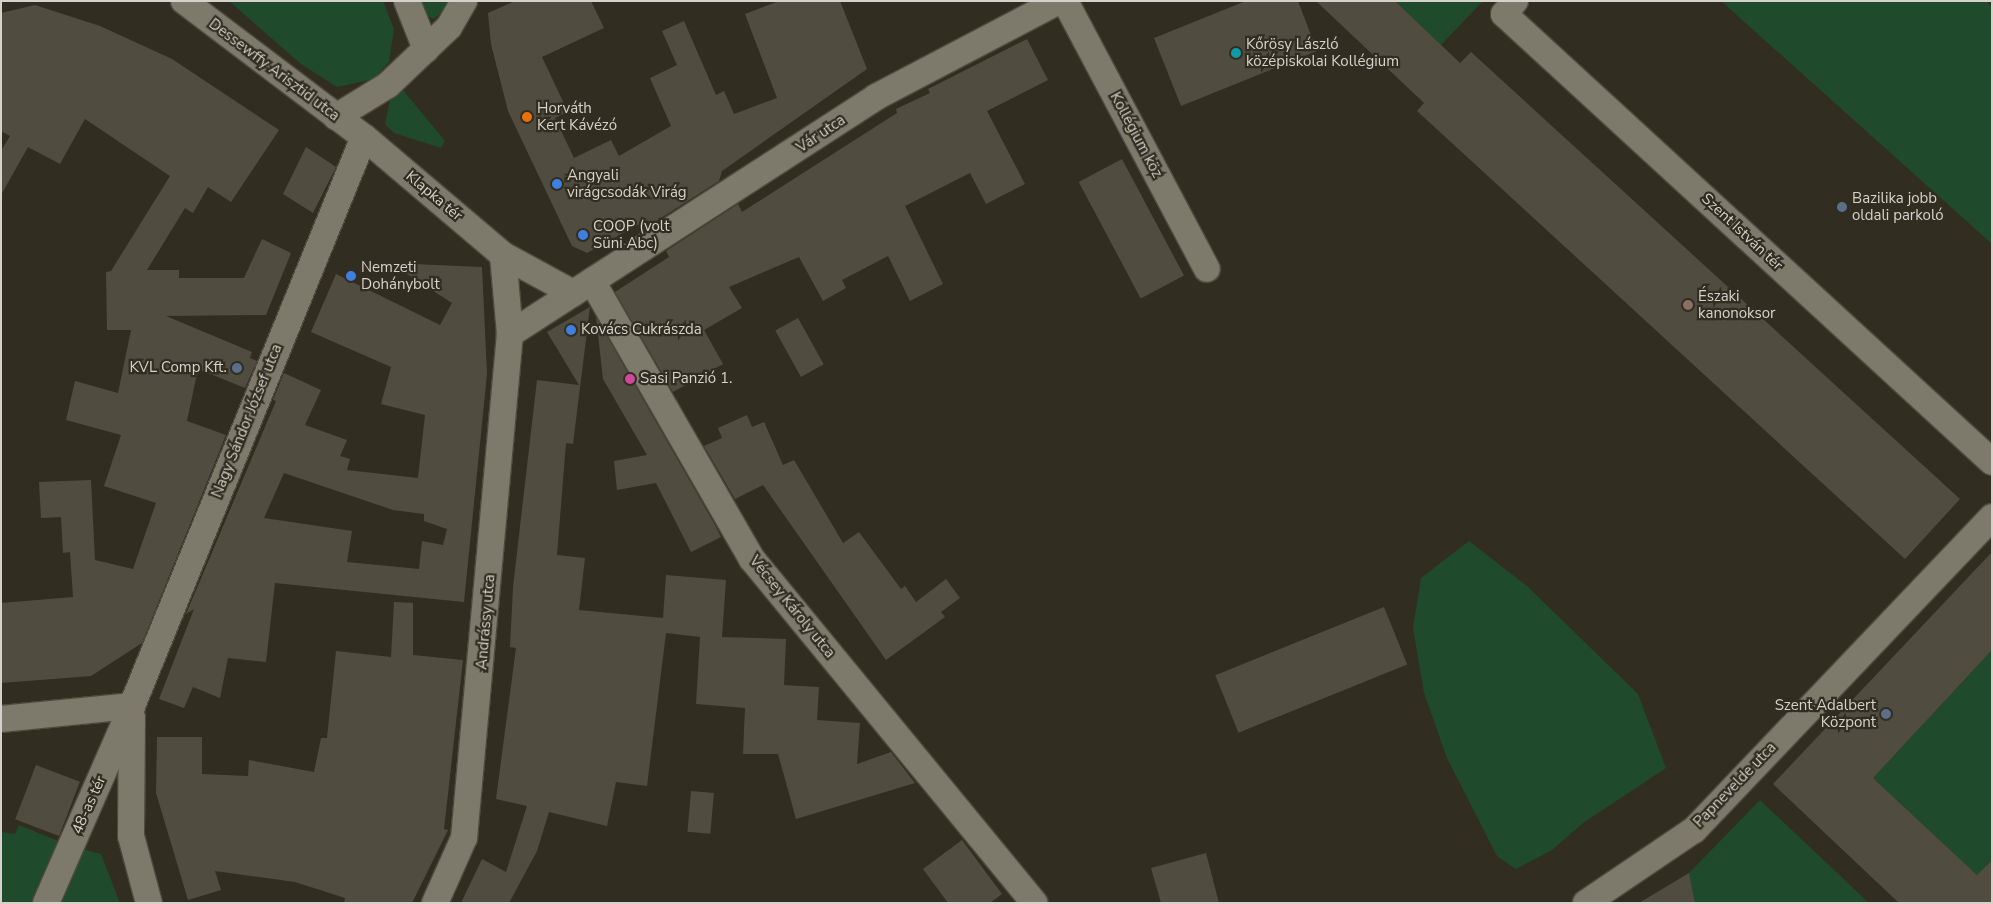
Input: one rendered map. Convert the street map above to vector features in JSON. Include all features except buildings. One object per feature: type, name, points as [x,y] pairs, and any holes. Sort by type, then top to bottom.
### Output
[{"type":"street","name":"Dessewffy Arisztid utca","points":[[184,1],[364,137]]},
{"type":"street","points":[[407,1],[426,49]]},
{"type":"street","points":[[336,117],[388,85],[449,27],[464,1]]},
{"type":"street","name":"Vár utca","points":[[583,287],[876,97],[1059,1]]},
{"type":"street","name":"Kollégium köz","points":[[1065,1],[1207,269]]},
{"type":"street","name":"Szent István tér","points":[[1515,1],[1504,14],[1992,462]]},
{"type":"street","name":"Klapka tér","points":[[364,137],[503,256],[583,287]]},
{"type":"street","name":"Nagy Sándor József utca","points":[[132,706],[364,137]]},
{"type":"street","points":[[503,256],[510,334],[583,287]]},
{"type":"street","name":"Vécsey Károly utca","points":[[583,287],[752,559],[1035,903]]},
{"type":"street","name":"Andrássy utca","points":[[435,903],[464,838],[510,334]]},
{"type":"street","name":"Papnevelde utca","points":[[1586,903],[1694,830],[1992,517]]},
{"type":"street","points":[[1,719],[132,706]]},
{"type":"street","name":"48-as tér","points":[[46,903],[132,706]]},
{"type":"street","name":"48-as tér","points":[[132,706],[130,836],[149,903]]},
{"type":"green space","points":[[229,1],[383,1],[394,29],[389,62],[374,79],[337,87],[301,64]]},
{"type":"green space","points":[[420,1],[453,1],[434,19],[426,16]]},
{"type":"green space","points":[[1395,1],[1483,1],[1441,45]]},
{"type":"green space","points":[[1721,1],[1986,1],[1992,6],[1992,244]]},
{"type":"green space","points":[[403,90],[445,141],[441,148],[394,133],[385,124],[390,100]]},
{"type":"green space","points":[[1469,541],[1527,586],[1638,694],[1666,768],[1583,823],[1552,850],[1516,869],[1497,856],[1447,758],[1424,693],[1413,628],[1421,578]]},
{"type":"green space","points":[[1992,650],[1992,860],[1977,875],[1873,778]]},
{"type":"green space","points":[[1760,800],[1869,903],[1695,903],[1689,873]]},
{"type":"green space","points":[[19,825],[63,843],[37,903],[1,903],[1,832],[15,834]]},
{"type":"green space","points":[[86,850],[101,854],[120,903],[56,903],[77,852]]},
{"type":"place","name":"Kőrösy László középiskolai Kollégium","points":[[1236,53]]},
{"type":"place","name":"Horváth Kert Kávézó","points":[[527,117]]},
{"type":"place","name":"Angyali virágcsodák Virág","points":[[557,184]]},
{"type":"place","name":"Bazilika jobb oldali parkoló","points":[[1842,207]]},
{"type":"place","name":"COOP (volt Süni Abc)","points":[[583,235]]},
{"type":"place","name":"Nemzeti Dohánybolt","points":[[351,276]]},
{"type":"place","name":"Északi kanonoksor","points":[[1688,305]]},
{"type":"place","name":"Kovács Cukrászda","points":[[571,330]]},
{"type":"place","name":"KVL Comp Kft.","points":[[237,368]]},
{"type":"place","name":"Sasi Panzió 1.","points":[[630,379]]},
{"type":"place","name":"Szent Adalbert Központ","points":[[1886,714]]}]
